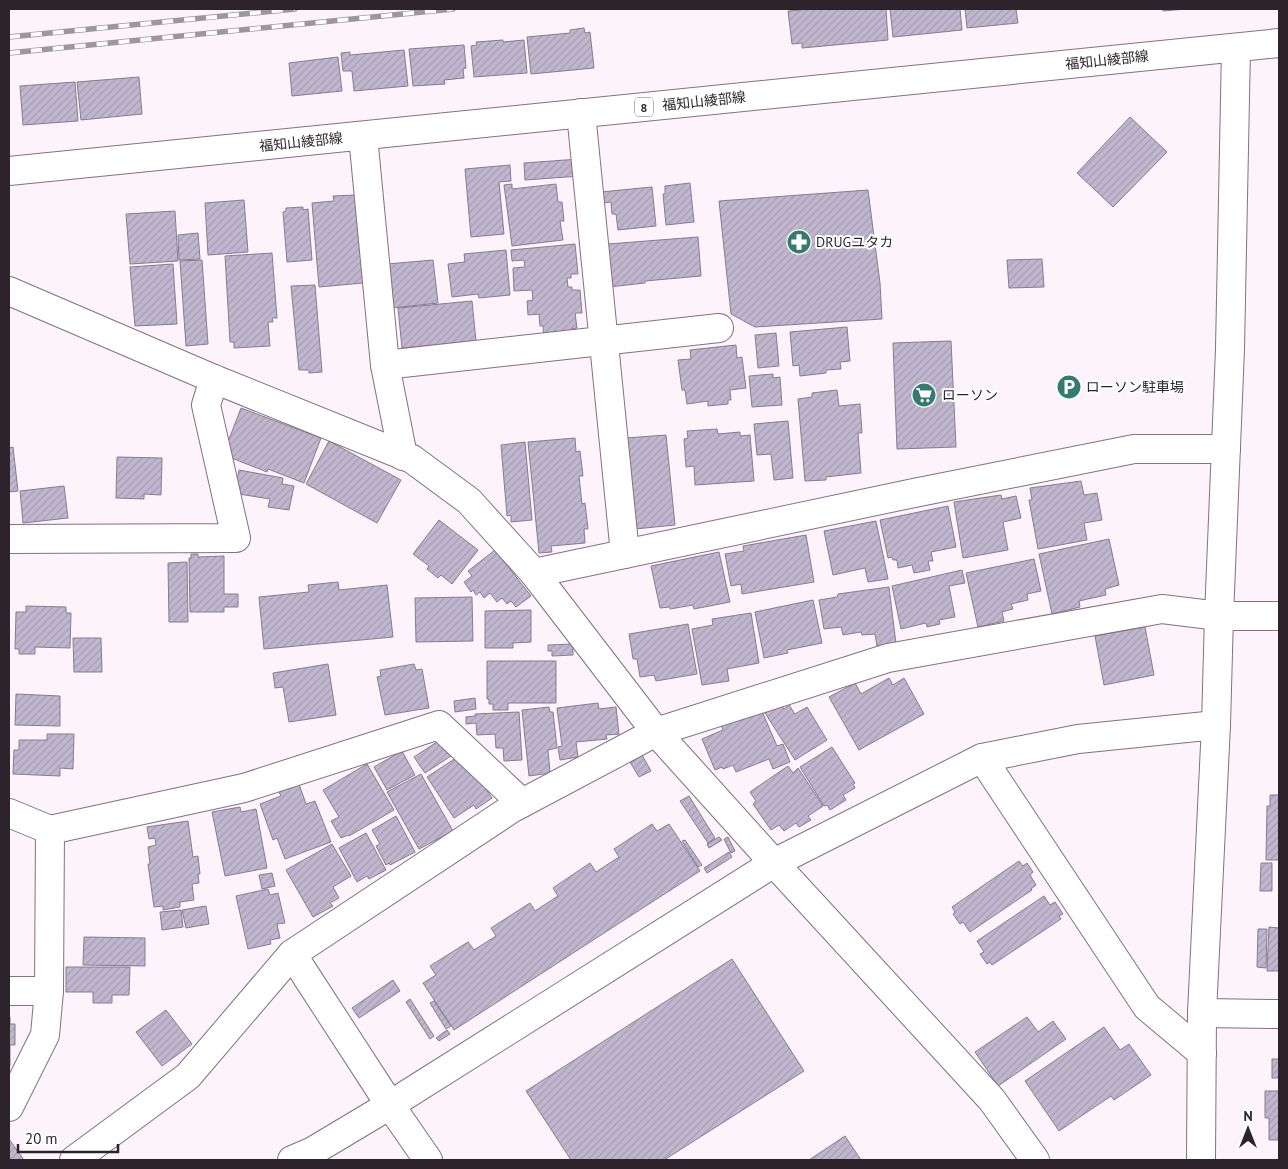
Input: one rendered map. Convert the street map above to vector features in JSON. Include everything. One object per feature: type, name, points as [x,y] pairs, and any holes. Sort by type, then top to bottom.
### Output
[{"type":"street","name":"福知山綾部線","points":[[9,171],[1279,44]]},
{"type":"street","points":[[1201,1160],[1202,1013],[1216,725],[1230,348],[1236,48]]},
{"type":"street","points":[[581,113],[625,554]]},
{"type":"street","points":[[363,136],[385,364],[403,456]]},
{"type":"street","points":[[9,291],[214,379],[412,459],[469,501],[534,573],[656,732],[992,1100],[1035,1160]]},
{"type":"street","points":[[385,364],[719,328]]},
{"type":"street","points":[[9,539],[236,538],[206,405],[214,379]]},
{"type":"street","points":[[534,573],[914,492],[1134,449],[1226,449]]},
{"type":"street","points":[[74,1160],[188,1076],[292,954],[522,803],[656,732],[888,658],[1162,610],[1219,616],[1279,616]]},
{"type":"street","points":[[9,813],[50,830],[244,788],[439,725],[522,803]]},
{"type":"street","points":[[292,1160],[313,1151],[390,1105],[774,863],[982,758],[1078,739],[1216,725]]},
{"type":"street","points":[[982,758],[1147,1007],[1202,1053]]},
{"type":"street","points":[[9,1107],[45,1035],[49,991],[50,830]]},
{"type":"street","points":[[292,954],[428,1160]]},
{"type":"street","points":[[9,991],[49,991]]},
{"type":"street","points":[[1202,1013],[1279,1014]]},
{"type":"building","points":[[811,9],[886,9],[888,40],[802,48],[802,43],[792,44],[788,11]]},
{"type":"building","points":[[890,9],[960,9],[962,30],[893,37]]},
{"type":"building","points":[[965,9],[1016,9],[1018,23],[967,28]]},
{"type":"building","points":[[1162,9],[1186,9],[1163,11]]},
{"type":"building","points":[[584,28],[585,33],[590,32],[594,68],[531,74],[527,37],[570,33],[570,30]]},
{"type":"building","points":[[503,40],[503,42],[524,40],[527,73],[474,77],[471,46],[477,45],[476,42]]},
{"type":"building","points":[[464,45],[466,68],[463,69],[464,78],[444,80],[445,84],[413,86],[409,49]]},
{"type":"building","points":[[404,50],[408,86],[354,91],[352,71],[343,71],[341,53],[350,52],[350,55]]},
{"type":"building","points":[[338,57],[342,91],[292,96],[289,63]]},
{"type":"building","points":[[139,77],[142,114],[81,120],[77,82]]},
{"type":"building","points":[[75,82],[78,121],[23,125],[20,86]]},
{"type":"building","points":[[1130,117],[1167,152],[1113,207],[1077,173]]},
{"type":"building","points":[[579,159],[580,176],[525,180],[524,163]]},
{"type":"building","points":[[510,165],[511,181],[499,182],[504,234],[471,237],[465,169]]},
{"type":"building","points":[[690,183],[694,222],[666,225],[663,194],[665,194],[665,186]]},
{"type":"building","points":[[512,184],[512,189],[556,184],[558,202],[562,202],[564,221],[560,221],[563,240],[512,246],[504,185]]},
{"type":"building","points":[[652,187],[656,226],[618,230],[616,214],[612,214],[611,202],[602,203],[601,192]]},
{"type":"building","name":"DRUGユタカ","points":[[868,190],[880,283],[882,319],[755,327],[731,314],[719,201]]},
{"type":"building","points":[[356,195],[363,283],[319,287],[312,203],[334,201],[333,196]]},
{"type":"building","points":[[244,200],[248,252],[208,255],[205,203]]},
{"type":"building","points":[[303,207],[303,210],[308,209],[312,260],[287,262],[283,212],[286,211],[286,208]]},
{"type":"building","points":[[175,211],[178,261],[130,264],[126,214]]},
{"type":"building","points":[[198,233],[200,259],[179,260],[178,235]]},
{"type":"building","points":[[698,237],[701,276],[645,281],[645,283],[609,287],[607,263],[610,262],[608,244]]},
{"type":"building","points":[[575,244],[578,274],[571,274],[571,278],[567,278],[568,287],[572,287],[572,290],[580,290],[582,313],[575,313],[577,328],[572,329],[572,336],[544,339],[543,326],[540,326],[539,314],[528,315],[527,301],[533,300],[532,290],[514,291],[513,268],[525,267],[524,260],[512,261],[511,250]]},
{"type":"building","points":[[506,250],[510,295],[479,298],[478,294],[452,297],[448,264],[465,262],[464,254]]},
{"type":"building","points":[[272,253],[277,318],[272,318],[273,322],[268,322],[270,346],[234,348],[234,342],[230,342],[225,256]]},
{"type":"building","points":[[1042,259],[1044,287],[1009,288],[1007,260]]},
{"type":"building","points":[[202,260],[208,344],[186,346],[180,261]]},
{"type":"building","points":[[433,260],[438,303],[392,308],[387,264]]},
{"type":"building","points":[[173,264],[177,324],[135,326],[130,267]]},
{"type":"building","points":[[315,285],[322,372],[309,373],[309,370],[299,370],[291,286]]},
{"type":"building","points":[[472,301],[476,341],[402,348],[398,308]]},
{"type":"building","points":[[847,327],[850,361],[840,362],[841,369],[826,370],[826,373],[800,376],[799,365],[793,366],[790,332]]},
{"type":"building","points":[[776,333],[779,366],[758,368],[755,335]]},
{"type":"building","name":"ローソン","points":[[951,341],[956,447],[897,449],[893,343]]},
{"type":"building","points":[[736,345],[737,358],[742,357],[746,388],[730,390],[731,400],[728,400],[728,404],[708,406],[708,401],[687,404],[685,390],[682,390],[678,360],[691,359],[690,350]]},
{"type":"building","points":[[773,374],[773,378],[780,377],[782,405],[752,407],[749,376]]},
{"type":"building","points":[[837,390],[839,406],[860,404],[862,433],[858,433],[861,473],[826,477],[826,480],[805,481],[798,399],[812,397],[812,393]]},
{"type":"building","points":[[241,408],[321,438],[304,483],[268,469],[267,472],[229,457],[231,449],[226,447]]},
{"type":"building","points":[[788,421],[793,478],[774,480],[771,454],[757,455],[754,424]]},
{"type":"building","points":[[717,429],[718,434],[740,432],[740,436],[750,435],[754,481],[695,485],[694,466],[686,467],[684,439],[688,438],[687,431]]},
{"type":"building","points":[[666,435],[675,525],[635,529],[626,438]]},
{"type":"building","points":[[575,438],[576,452],[580,451],[583,476],[579,476],[582,504],[585,503],[588,529],[584,529],[585,543],[551,546],[552,552],[539,553],[528,442]]},
{"type":"building","points":[[329,441],[401,480],[377,523],[306,484]]},
{"type":"building","points":[[525,442],[532,520],[511,522],[511,515],[507,516],[501,445]]},
{"type":"building","points":[[13,447],[18,491],[9,492],[9,448]]},
{"type":"building","points":[[117,457],[162,458],[161,495],[144,494],[144,499],[116,498]]},
{"type":"building","points":[[239,470],[283,478],[282,484],[294,486],[289,510],[268,507],[270,499],[239,494],[240,488],[236,486]]},
{"type":"building","points":[[1081,481],[1084,495],[1097,493],[1102,520],[1084,523],[1087,540],[1038,549],[1029,500],[1032,500],[1030,488]]},
{"type":"building","points":[[64,486],[68,518],[23,523],[20,491]]},
{"type":"building","points":[[1001,495],[1002,499],[1016,496],[1021,518],[1003,522],[1008,550],[963,558],[954,502]]},
{"type":"building","points":[[948,506],[956,547],[931,552],[933,561],[928,561],[930,570],[914,573],[912,565],[898,568],[897,560],[893,560],[892,557],[888,558],[880,520]]},
{"type":"building","points":[[439,520],[478,550],[452,584],[441,575],[438,578],[427,569],[429,566],[413,554]]},
{"type":"building","points":[[876,521],[888,579],[868,582],[865,568],[833,575],[824,531]]},
{"type":"building","points":[[806,535],[814,582],[742,594],[741,584],[731,586],[725,554],[744,551],[743,546]]},
{"type":"building","points":[[1109,539],[1119,585],[1105,589],[1106,595],[1079,601],[1080,607],[1052,614],[1039,554]]},
{"type":"building","points":[[495,550],[531,596],[516,607],[511,601],[507,604],[502,598],[497,602],[490,593],[484,598],[480,592],[476,595],[473,590],[471,592],[464,582],[472,576],[468,571]]},
{"type":"building","points":[[719,552],[730,602],[694,609],[693,605],[670,609],[670,607],[660,608],[651,566]]},
{"type":"building","points":[[191,554],[198,554],[198,557],[224,556],[224,594],[238,594],[238,607],[224,607],[224,612],[190,612],[189,558],[191,558]]},
{"type":"building","points":[[1034,559],[1041,591],[1027,594],[1028,600],[1011,604],[1013,609],[1002,612],[1004,621],[978,627],[966,573]]},
{"type":"building","points":[[187,562],[188,622],[169,622],[168,563]]},
{"type":"building","points":[[962,570],[965,583],[949,586],[955,617],[939,620],[940,624],[927,627],[926,623],[901,629],[892,586]]},
{"type":"building","points":[[338,582],[339,590],[387,585],[393,637],[264,649],[259,597],[309,592],[308,585]]},
{"type":"building","points":[[889,587],[896,644],[877,646],[875,634],[862,635],[861,632],[843,635],[841,627],[824,629],[819,600],[837,597],[838,594]]},
{"type":"building","points":[[472,597],[473,641],[416,642],[415,598]]},
{"type":"building","points":[[813,600],[822,643],[787,650],[788,653],[764,658],[755,612]]},
{"type":"building","points":[[26,606],[66,607],[66,613],[71,613],[70,648],[35,647],[35,654],[19,654],[19,649],[15,649],[16,612],[26,612]]},
{"type":"building","points":[[531,610],[531,642],[513,643],[513,648],[485,648],[485,611]]},
{"type":"building","points":[[751,613],[759,663],[727,669],[729,681],[702,685],[692,629],[713,625],[712,619]]},
{"type":"building","points":[[688,624],[697,674],[656,681],[654,675],[640,677],[637,659],[633,659],[629,634]]},
{"type":"building","points":[[1145,627],[1154,675],[1104,685],[1095,636]]},
{"type":"building","points":[[73,638],[101,638],[102,672],[74,672]]},
{"type":"building","points":[[573,644],[573,655],[552,656],[552,651],[548,651],[548,645]]},
{"type":"building","points":[[487,661],[556,661],[556,703],[508,703],[508,710],[493,710],[493,704],[489,704],[489,699],[487,699]]},
{"type":"building","points":[[328,664],[336,715],[289,722],[283,687],[275,688],[273,673]]},
{"type":"building","points":[[414,664],[416,670],[422,669],[429,708],[385,715],[377,677],[381,676],[380,670]]},
{"type":"building","points":[[889,678],[893,685],[904,678],[924,714],[859,750],[829,697],[855,683],[861,694]]},
{"type":"building","points":[[16,694],[60,696],[60,726],[15,725]]},
{"type":"building","points":[[475,698],[476,709],[455,712],[454,701]]},
{"type":"building","points":[[598,703],[599,709],[616,707],[619,734],[606,735],[607,739],[576,742],[578,757],[560,760],[558,747],[562,746],[557,708]]},
{"type":"building","points":[[780,703],[784,709],[789,705],[795,714],[807,707],[827,740],[795,760],[765,713]]},
{"type":"building","points":[[549,707],[550,712],[553,712],[557,748],[548,750],[550,773],[529,776],[522,710]]},
{"type":"building","points":[[761,709],[777,746],[783,744],[790,762],[773,769],[769,759],[736,772],[733,765],[715,770],[702,739],[723,730],[721,725]]},
{"type":"building","points":[[519,712],[522,760],[504,761],[503,748],[496,748],[495,734],[477,735],[476,723],[466,724],[466,717],[475,716],[475,714]]},
{"type":"building","points":[[47,734],[74,734],[73,769],[60,768],[60,776],[13,774],[14,750],[19,750],[19,740],[47,740]]},
{"type":"building","points":[[440,740],[451,756],[425,773],[414,757]]},
{"type":"building","points":[[832,747],[855,783],[853,784],[855,788],[843,795],[846,800],[830,810],[827,805],[824,806],[800,767]]},
{"type":"building","points":[[402,751],[415,775],[387,790],[374,767]]},
{"type":"building","points":[[642,755],[651,771],[639,777],[630,762]]},
{"type":"building","points":[[459,756],[471,767],[492,798],[476,809],[474,805],[454,818],[427,777]]},
{"type":"building","points":[[367,764],[394,810],[349,836],[341,838],[331,821],[339,817],[323,790]]},
{"type":"building","points":[[788,766],[793,773],[798,768],[823,806],[808,816],[811,820],[799,827],[796,823],[784,831],[779,825],[771,830],[753,804],[756,801],[750,792]]},
{"type":"building","points":[[421,774],[453,831],[419,849],[387,792]]},
{"type":"building","points":[[299,784],[306,804],[315,801],[331,842],[285,859],[277,838],[273,840],[260,804],[281,796],[279,792]]},
{"type":"building","points":[[1270,795],[1279,795],[1279,860],[1266,860],[1267,806],[1270,806]]},
{"type":"building","points":[[689,796],[715,838],[708,843],[680,801]]},
{"type":"building","points":[[240,807],[241,812],[256,809],[267,868],[225,876],[212,812]]},
{"type":"building","points":[[396,816],[415,852],[390,865],[389,863],[386,865],[376,846],[380,844],[372,830]]},
{"type":"building","points":[[188,821],[193,857],[198,856],[200,874],[198,874],[199,883],[192,884],[194,900],[180,902],[180,907],[163,910],[163,906],[154,907],[148,864],[150,864],[148,847],[156,845],[155,838],[149,839],[147,827]]},
{"type":"building","points":[[652,824],[657,831],[669,824],[700,871],[454,1030],[423,983],[436,975],[430,966],[468,942],[474,950],[496,936],[491,928],[530,903],[535,911],[558,896],[553,888],[590,863],[596,872],[619,857],[614,849]]},
{"type":"building","points":[[366,833],[386,870],[369,879],[367,876],[357,882],[339,848]]},
{"type":"building","points":[[719,837],[722,840],[709,848],[707,844]]},
{"type":"building","points":[[728,837],[735,851],[731,853],[724,839]]},
{"type":"building","points":[[685,840],[702,865],[698,867],[682,841]]},
{"type":"building","points":[[332,844],[351,876],[333,887],[339,898],[330,903],[333,906],[313,917],[286,870]]},
{"type":"building","points":[[729,852],[732,857],[707,873],[704,868]]},
{"type":"building","points":[[1019,861],[1023,866],[1027,863],[1033,872],[1030,875],[1036,885],[1032,890],[970,932],[963,922],[960,924],[953,914],[955,912],[952,907]]},
{"type":"building","points":[[1261,863],[1272,863],[1272,891],[1260,891]]},
{"type":"building","points":[[272,873],[275,886],[262,889],[259,875]]},
{"type":"building","points":[[268,889],[270,895],[278,893],[285,923],[277,924],[280,938],[270,940],[271,944],[248,949],[236,896]]},
{"type":"building","points":[[1044,896],[1050,905],[1055,902],[1063,914],[1059,916],[1061,919],[992,965],[990,962],[987,964],[980,954],[984,952],[977,941]]},
{"type":"building","points":[[206,906],[209,924],[186,928],[182,910]]},
{"type":"building","points":[[181,910],[183,927],[162,930],[160,912]]},
{"type":"building","points":[[1269,927],[1279,928],[1279,971],[1267,971]]},
{"type":"building","points":[[1258,929],[1267,929],[1266,968],[1257,967]]},
{"type":"building","points":[[84,937],[145,938],[145,966],[83,965]]},
{"type":"building","points":[[732,959],[804,1071],[664,1160],[571,1160],[526,1091]]},
{"type":"building","points":[[66,967],[130,967],[129,995],[112,995],[112,1003],[93,1003],[93,992],[66,992]]},
{"type":"building","points":[[393,980],[400,991],[359,1018],[352,1008]]},
{"type":"building","points":[[410,999],[434,1036],[430,1039],[406,1002]]},
{"type":"building","points":[[434,1001],[451,1026],[446,1029],[430,1003]]},
{"type":"building","points":[[166,1010],[192,1044],[162,1066],[136,1032]]},
{"type":"building","points":[[9,1017],[10,1024],[15,1024],[15,1045],[10,1045],[10,1066],[9,1066]]},
{"type":"building","points":[[1027,1017],[1038,1032],[1053,1021],[1066,1039],[998,1086],[975,1052]]},
{"type":"building","points":[[1104,1027],[1120,1050],[1129,1044],[1151,1075],[1114,1100],[1111,1096],[1059,1131],[1025,1081]]},
{"type":"building","points":[[447,1030],[450,1034],[439,1041],[436,1038]]},
{"type":"building","points":[[1272,1059],[1279,1059],[1279,1078],[1272,1078]]},
{"type":"building","points":[[1265,1091],[1279,1091],[1279,1140],[1269,1140],[1269,1118],[1265,1118]]},
{"type":"building","points":[[845,1136],[861,1160],[809,1160]]},
{"type":"building","points":[[9,1139],[24,1160],[9,1160]]},
{"type":"railway","points":[[9,37],[295,9]]},
{"type":"railway","points":[[9,53],[453,9]]},
{"type":"place","name":"DRUGユタカ","points":[[799,242]]},
{"type":"place","name":"ローソン駐車場","points":[[1069,387]]},
{"type":"place","name":"ローソン","points":[[924,395]]}]
